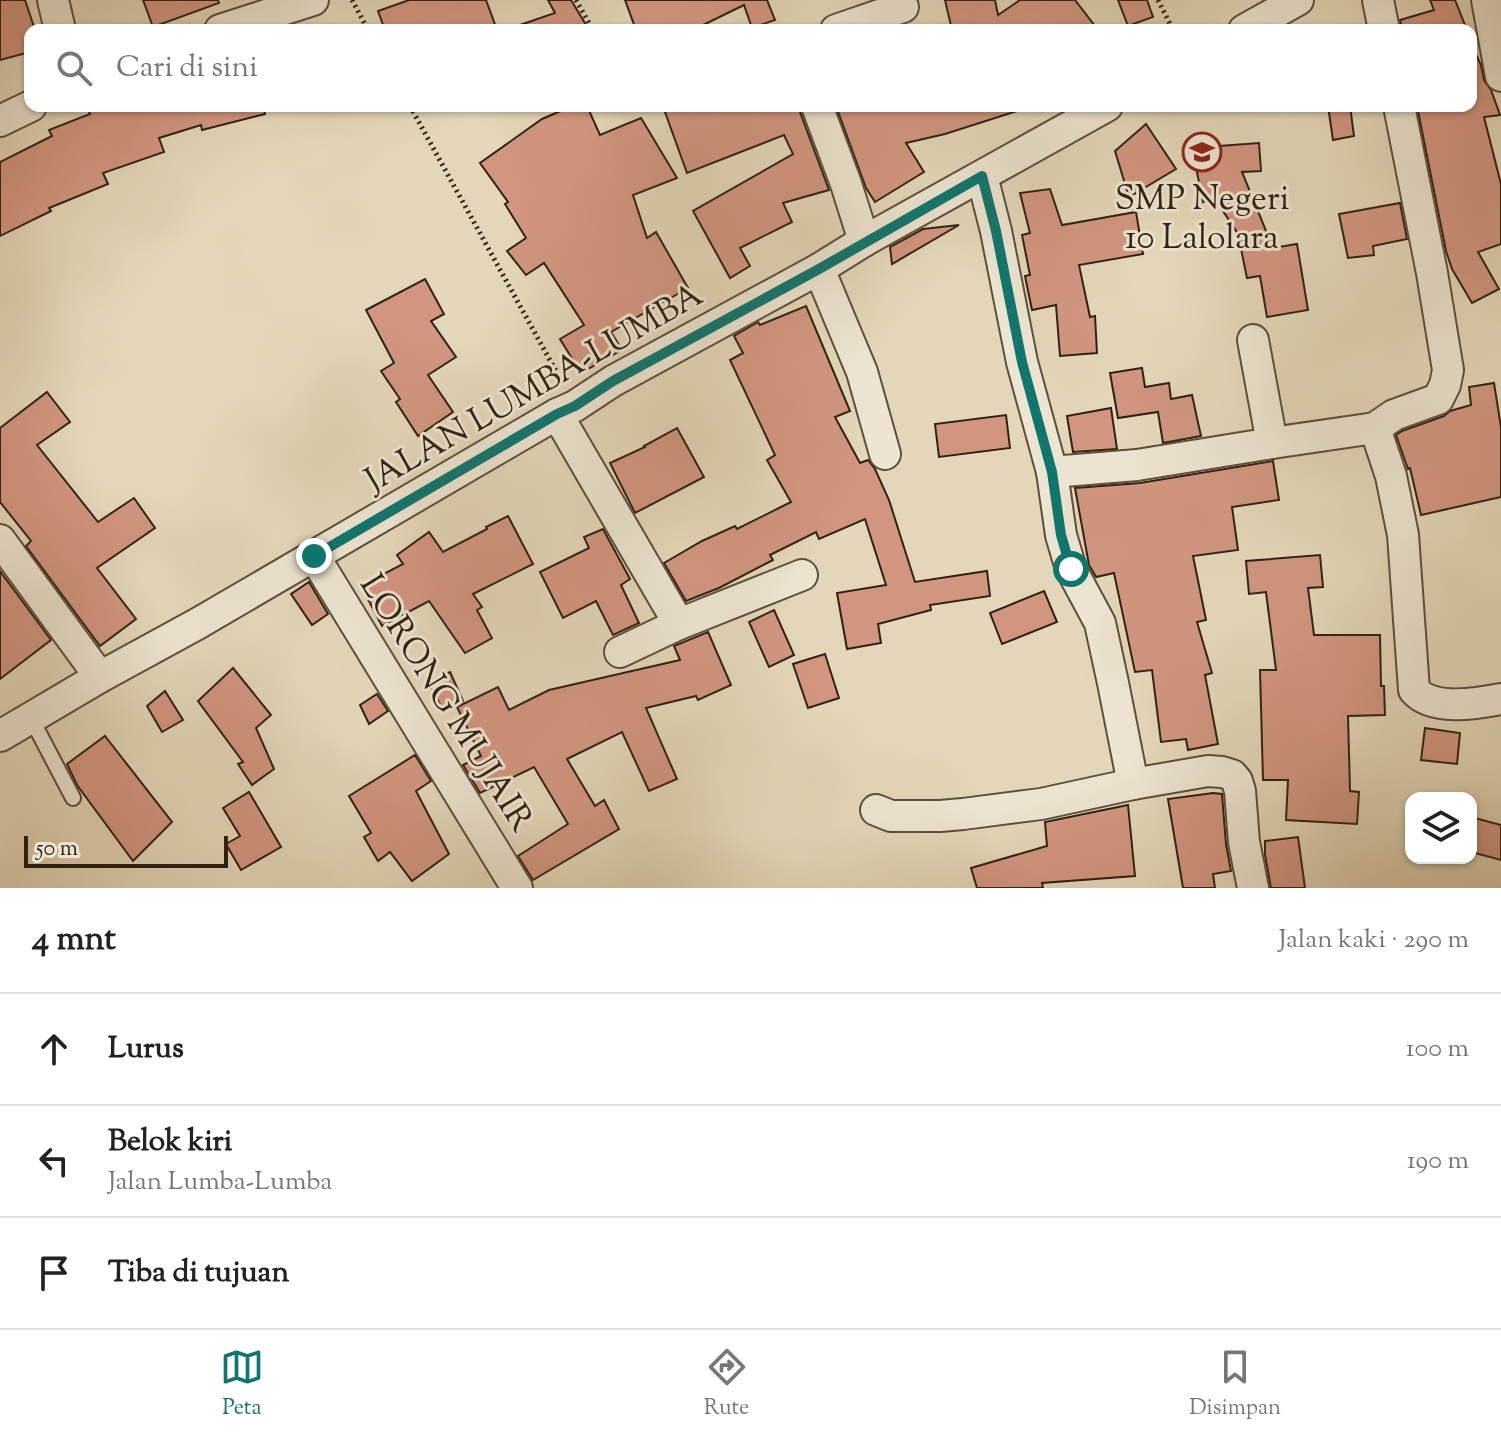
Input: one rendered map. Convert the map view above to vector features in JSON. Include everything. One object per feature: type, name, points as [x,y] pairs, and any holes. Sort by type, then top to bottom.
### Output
[{"type":"street","points":[[53,0],[59,24]]},
{"type":"street","points":[[239,24],[313,0]]},
{"type":"street","points":[[1255,24],[1298,0]]},
{"type":"street","points":[[1378,0],[1383,24]]},
{"type":"street","points":[[1487,0],[1501,76]]},
{"type":"street","points":[[853,24],[903,7]]},
{"type":"street","points":[[0,121],[24,109]]},
{"type":"street","points":[[819,112],[864,241]]},
{"type":"street","name":"JALAN LUMBA-LUMBA","points":[[0,736],[613,381],[1096,112]]},
{"type":"street","points":[[1052,472],[1137,465],[1375,428],[1394,415],[1438,399],[1448,370],[1400,112]]},
{"type":"street","points":[[982,176],[1022,362],[1052,472],[1061,535],[1071,569],[1100,623],[1133,784]]},
{"type":"street","points":[[819,269],[862,372],[885,454]]},
{"type":"street","points":[[1253,340],[1272,443]]},
{"type":"street","points":[[566,410],[679,624]]},
{"type":"street","points":[[1375,428],[1391,476],[1403,535],[1414,690],[1426,699],[1443,703],[1472,704],[1501,699]]},
{"type":"street","points":[[0,540],[100,677]]},
{"type":"street","name":"LORONG MUJAIR","points":[[314,556],[517,888]]},
{"type":"street","points":[[620,652],[679,624],[802,575]]},
{"type":"street","points":[[876,810],[891,816],[963,814],[1041,804],[1208,771],[1222,772],[1232,775],[1240,791],[1244,842],[1253,888]]},
{"type":"lane","points":[[31,718],[73,798]]},
{"type":"path","points":[[352,0],[365,24]]},
{"type":"path","points":[[576,0],[590,24]]},
{"type":"path","points":[[1158,0],[1170,24]]},
{"type":"path","points":[[413,112],[566,410]]},
{"type":"building","points":[[0,0],[25,0],[33,24],[24,24],[24,54],[0,60]]},
{"type":"building","points":[[143,0],[218,0],[219,3],[161,24],[152,24]]},
{"type":"building","points":[[409,0],[486,0],[495,24],[383,24],[378,11]]},
{"type":"building","points":[[548,0],[571,0],[585,24],[523,24],[555,13]]},
{"type":"building","points":[[625,0],[767,0],[775,20],[751,24],[744,5],[705,24],[634,24]]},
{"type":"building","points":[[945,0],[995,0],[998,15],[1020,0],[1075,0],[1093,24],[951,24]]},
{"type":"building","points":[[1118,0],[1147,0],[1153,17],[1127,24]]},
{"type":"building","points":[[1430,0],[1455,0],[1465,24],[1401,24],[1400,20],[1434,10]]},
{"type":"building","points":[[1477,57],[1500,115],[1484,117],[1501,184],[1501,244],[1478,252],[1499,289],[1472,303],[1452,269],[1418,112],[1477,112]]},
{"type":"building","points":[[558,112],[590,112],[600,135],[641,118],[677,178],[633,195],[647,238],[656,232],[688,288],[611,332],[622,350],[581,373],[560,339],[584,325],[544,263],[526,275],[507,251],[526,238],[505,204],[508,202],[480,163],[542,119]]},
{"type":"building","points":[[665,112],[800,112],[829,190],[783,203],[792,222],[740,248],[750,266],[730,278],[693,211],[793,154],[784,135],[687,173]]},
{"type":"building","points":[[838,112],[1014,112],[906,143],[924,172],[875,202],[866,188]]},
{"type":"building","points":[[1329,112],[1351,112],[1354,136],[1333,140]]},
{"type":"building","points":[[90,114],[265,114],[202,130],[201,125],[159,138],[164,152],[103,173],[108,184],[49,208],[51,211],[0,236],[0,162],[52,136],[49,130]]},
{"type":"building","points":[[1146,124],[1176,169],[1129,197],[1115,151]]},
{"type":"building","points":[[1259,143],[1261,171],[1242,172],[1273,248],[1297,244],[1308,310],[1267,317],[1260,276],[1247,278],[1238,234],[1215,199],[1203,202],[1192,148]]},
{"type":"building","points":[[1050,189],[1062,225],[1136,212],[1143,254],[1079,265],[1090,317],[1095,316],[1097,353],[1060,356],[1056,305],[1032,310],[1025,276],[1030,275],[1022,235],[1030,233],[1020,193]]},
{"type":"building","points":[[1400,203],[1407,239],[1373,246],[1374,255],[1348,258],[1339,214]]},
{"type":"building","points":[[959,225],[892,264],[890,247],[923,229]]},
{"type":"building","points":[[425,279],[444,314],[431,321],[456,357],[428,375],[453,412],[418,436],[396,402],[400,399],[381,371],[394,363],[366,310]]},
{"type":"building","points":[[806,306],[850,411],[835,417],[860,463],[868,460],[875,469],[889,500],[915,582],[987,571],[990,596],[930,605],[931,610],[878,624],[881,643],[847,649],[837,593],[886,585],[865,519],[819,539],[816,532],[770,555],[773,560],[686,601],[664,563],[702,541],[735,526],[737,529],[791,502],[767,460],[775,455],[730,360],[743,353],[734,336],[758,322],[760,325]]},
{"type":"building","points":[[1142,368],[1145,387],[1169,383],[1171,399],[1192,395],[1201,436],[1163,443],[1158,412],[1118,418],[1110,373]]},
{"type":"building","points":[[1494,383],[1501,427],[1501,497],[1421,515],[1410,468],[1396,435],[1471,405],[1469,387]]},
{"type":"building","points":[[47,392],[70,422],[37,445],[98,522],[134,498],[155,528],[97,568],[136,619],[100,646],[26,546],[31,541],[0,502],[0,428]]},
{"type":"building","points":[[1111,408],[1117,449],[1073,452],[1067,416]]},
{"type":"building","points":[[1006,415],[1010,448],[939,457],[935,424]]},
{"type":"building","points":[[677,428],[704,477],[635,513],[610,463]]},
{"type":"building","points":[[1273,461],[1279,500],[1232,507],[1238,550],[1193,556],[1206,620],[1197,622],[1212,673],[1205,675],[1218,744],[1188,750],[1186,739],[1161,742],[1152,670],[1135,672],[1114,573],[1096,577],[1089,565],[1075,488],[1140,483]]},
{"type":"building","points":[[508,516],[533,564],[473,594],[482,607],[477,610],[492,638],[465,653],[429,601],[382,626],[361,586],[403,564],[397,555],[429,532],[443,552]]},
{"type":"building","points":[[603,529],[630,579],[621,585],[639,623],[613,635],[596,601],[563,618],[540,572],[589,548],[584,537]]},
{"type":"building","points":[[1320,555],[1323,587],[1308,588],[1314,635],[1380,635],[1385,715],[1348,716],[1350,791],[1359,792],[1357,824],[1286,820],[1288,780],[1263,780],[1260,670],[1276,670],[1266,592],[1249,594],[1246,561]]},
{"type":"building","points":[[0,571],[51,640],[0,679]]},
{"type":"building","points":[[309,582],[328,614],[312,625],[291,594]]},
{"type":"building","points":[[1044,591],[1057,622],[1002,644],[990,613]]},
{"type":"building","points":[[774,610],[794,655],[769,667],[749,622]]},
{"type":"building","points":[[708,632],[731,685],[698,700],[696,696],[646,708],[677,779],[649,791],[622,732],[567,759],[595,806],[604,800],[619,829],[533,880],[518,856],[568,824],[534,767],[480,793],[463,765],[481,756],[457,707],[498,687],[509,710],[549,690],[680,660],[674,646]]},
{"type":"building","points":[[825,654],[839,698],[808,708],[793,664]]},
{"type":"building","points":[[233,668],[271,715],[256,728],[274,769],[252,785],[238,764],[243,762],[198,701]]},
{"type":"building","points":[[450,672],[463,701],[443,711],[429,682]]},
{"type":"building","points":[[165,691],[183,720],[162,732],[147,706]]},
{"type":"building","points":[[377,694],[388,711],[369,724],[360,705]]},
{"type":"building","points":[[1425,728],[1460,733],[1457,764],[1421,760]]},
{"type":"building","points":[[105,736],[172,822],[133,861],[77,785],[67,764]]},
{"type":"building","points":[[415,755],[431,781],[416,791],[449,854],[412,881],[390,852],[378,861],[364,837],[371,833],[349,796]]},
{"type":"building","points":[[249,792],[281,847],[241,870],[226,844],[240,836],[223,808]]},
{"type":"building","points":[[1222,794],[1231,871],[1213,874],[1215,888],[1183,888],[1168,799]]},
{"type":"building","points":[[1128,805],[1135,876],[1042,883],[1043,888],[977,888],[971,868],[1047,846],[1045,822]]},
{"type":"building","points":[[1477,819],[1501,825],[1501,860],[1477,854]]},
{"type":"building","points":[[1298,837],[1305,888],[1271,888],[1265,841]]},
{"type":"place","name":"SMP Negeri 10 Lalolara","points":[[1202,152]]},
{"type":"route","points":[[314,556],[613,381],[982,176],[1022,362],[1052,472],[1061,535],[1071,569]]}]
